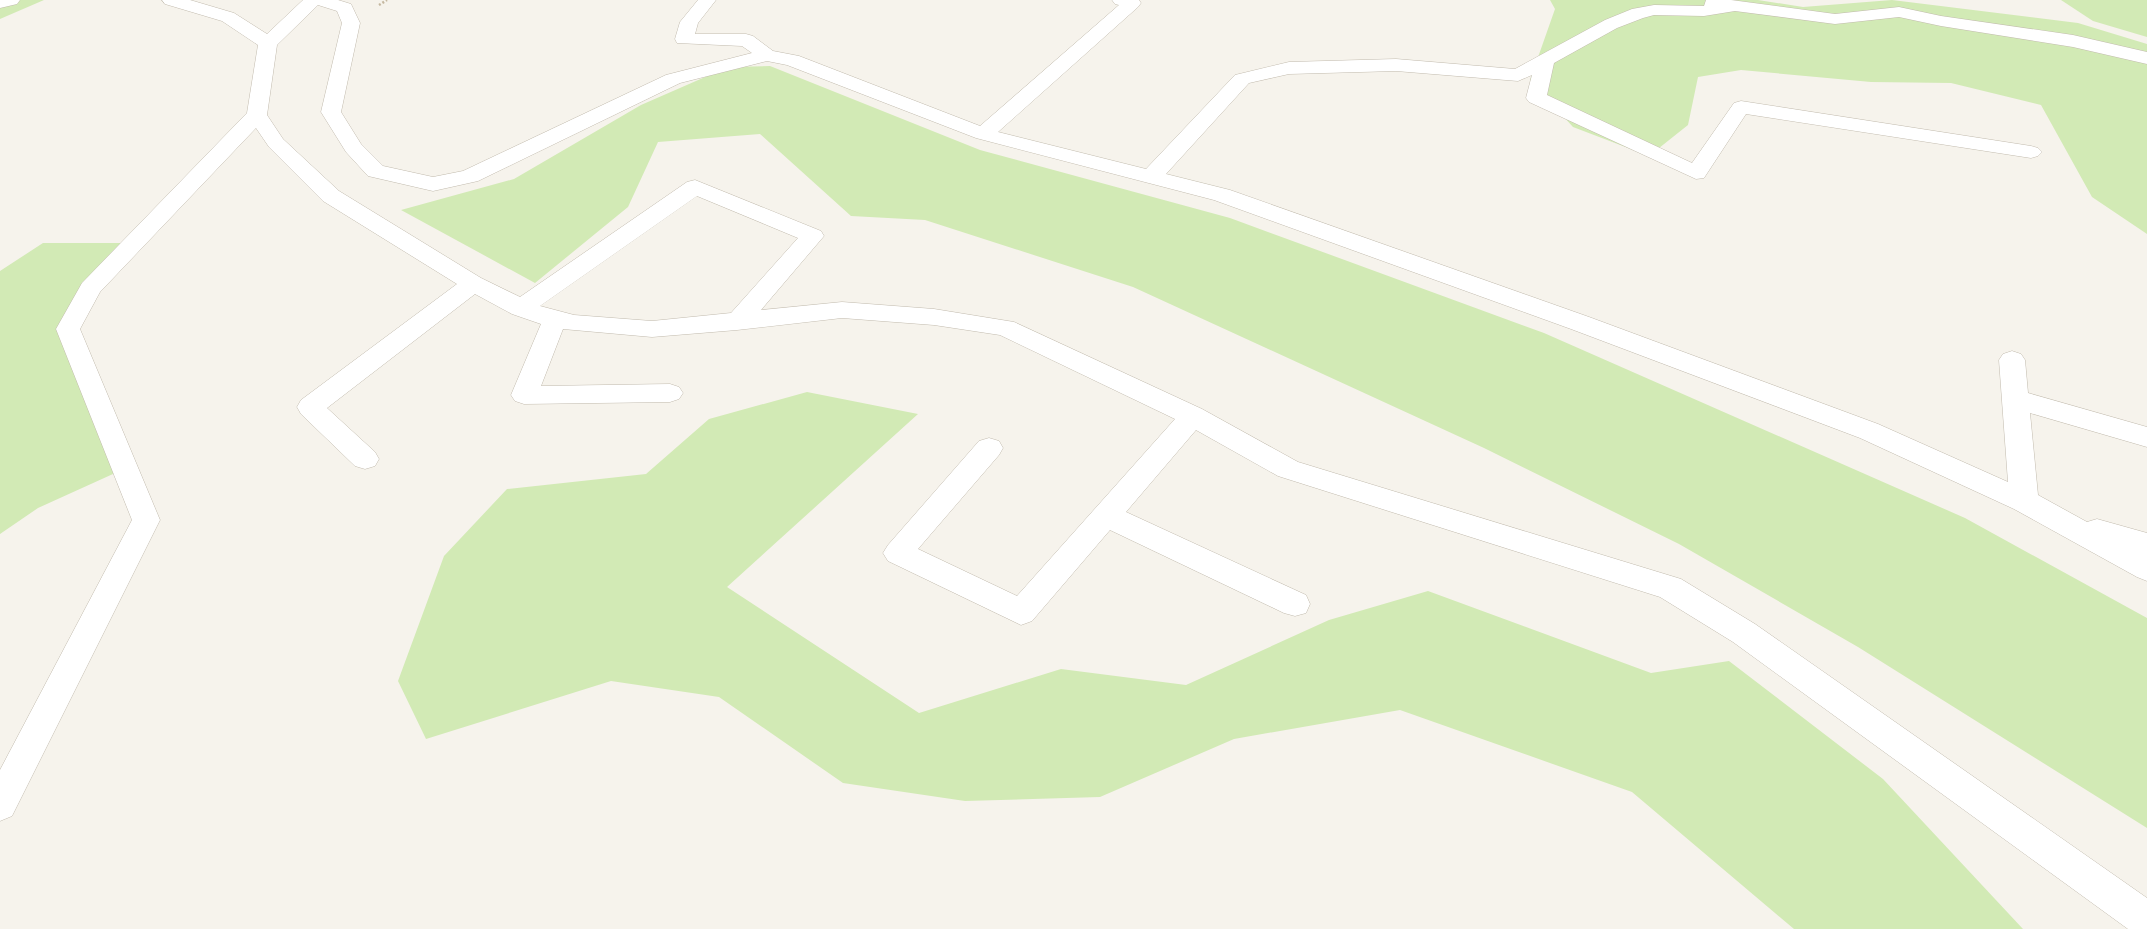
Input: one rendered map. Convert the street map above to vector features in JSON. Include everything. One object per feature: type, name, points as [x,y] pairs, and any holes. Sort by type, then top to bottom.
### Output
[{"type":"street","points":[[0,3],[11,0]]},
{"type":"street","points":[[171,0],[228,17],[268,43]]},
{"type":"street","points":[[0,805],[146,520],[68,329],[90,288],[257,115],[268,43],[313,0]]},
{"type":"street","points":[[319,0],[345,8],[351,22],[330,112],[353,148],[376,171],[433,184],[470,176],[673,79],[767,54]]},
{"type":"street","points":[[707,0],[690,22],[684,39],[746,40],[767,54],[792,60],[983,134],[1222,195],[1590,327],[1870,431],[2024,501],[2147,569]]},
{"type":"street","points":[[983,134],[1132,3],[1121,0]]},
{"type":"street","points":[[1699,0],[1731,7],[1835,19],[1900,12],[1941,21],[2073,42],[2147,58]]},
{"type":"street","points":[[1151,177],[1242,79],[1289,68],[1396,65],[1518,76],[1611,24],[1638,14],[1654,10],[1704,11],[1731,7]]},
{"type":"street","points":[[1545,61],[1536,98],[1696,173],[1741,107],[2031,152]]},
{"type":"street","points":[[257,115],[276,143],[331,196],[473,283],[537,315],[574,323],[652,329],[842,310],[934,318],[1005,328],[1193,416],[1288,469],[1670,588],[1744,633],[2147,920]]},
{"type":"street","points":[[522,308],[695,187],[813,236],[737,322]]},
{"type":"street","points":[[365,459],[310,407],[473,283]]},
{"type":"street","points":[[555,319],[524,395],[670,393]]},
{"type":"street","points":[[2012,360],[2024,501]]},
{"type":"street","points":[[2016,399],[2147,437]]},
{"type":"street","points":[[989,448],[898,553],[1021,612],[1193,416]]},
{"type":"street","points":[[1106,515],[1295,604]]},
{"type":"street","points":[[2062,522],[2147,544]]},
{"type":"green space","points":[[0,0],[44,0],[0,19]]},
{"type":"green space","points":[[1550,0],[1758,0],[1803,7],[1892,0],[2078,23],[2147,44],[2147,234],[2092,197],[2041,105],[1951,83],[1871,82],[1741,70],[1698,77],[1688,125],[1649,156],[1573,127],[1530,80],[1555,9]]},
{"type":"green space","points":[[2061,0],[2147,0],[2147,37],[2093,21]]},
{"type":"green space","points":[[770,66],[980,150],[1230,218],[1544,333],[1965,518],[2147,618],[2147,828],[1858,647],[1679,544],[1484,448],[1133,287],[925,220],[851,216],[760,134],[658,142],[628,207],[535,283],[401,210],[514,179],[641,105],[728,67]]},
{"type":"green space","points":[[43,243],[133,243],[69,329],[124,469],[38,508],[0,534],[0,271]]},
{"type":"green space","points":[[807,392],[918,414],[727,587],[919,713],[1061,669],[1186,685],[1329,620],[1428,591],[1651,673],[1729,661],[1883,779],[2023,929],[1794,929],[1632,792],[1400,710],[1234,739],[1100,797],[965,801],[843,783],[719,697],[611,681],[426,739],[398,681],[444,556],[507,489],[646,474],[709,419]]}]
